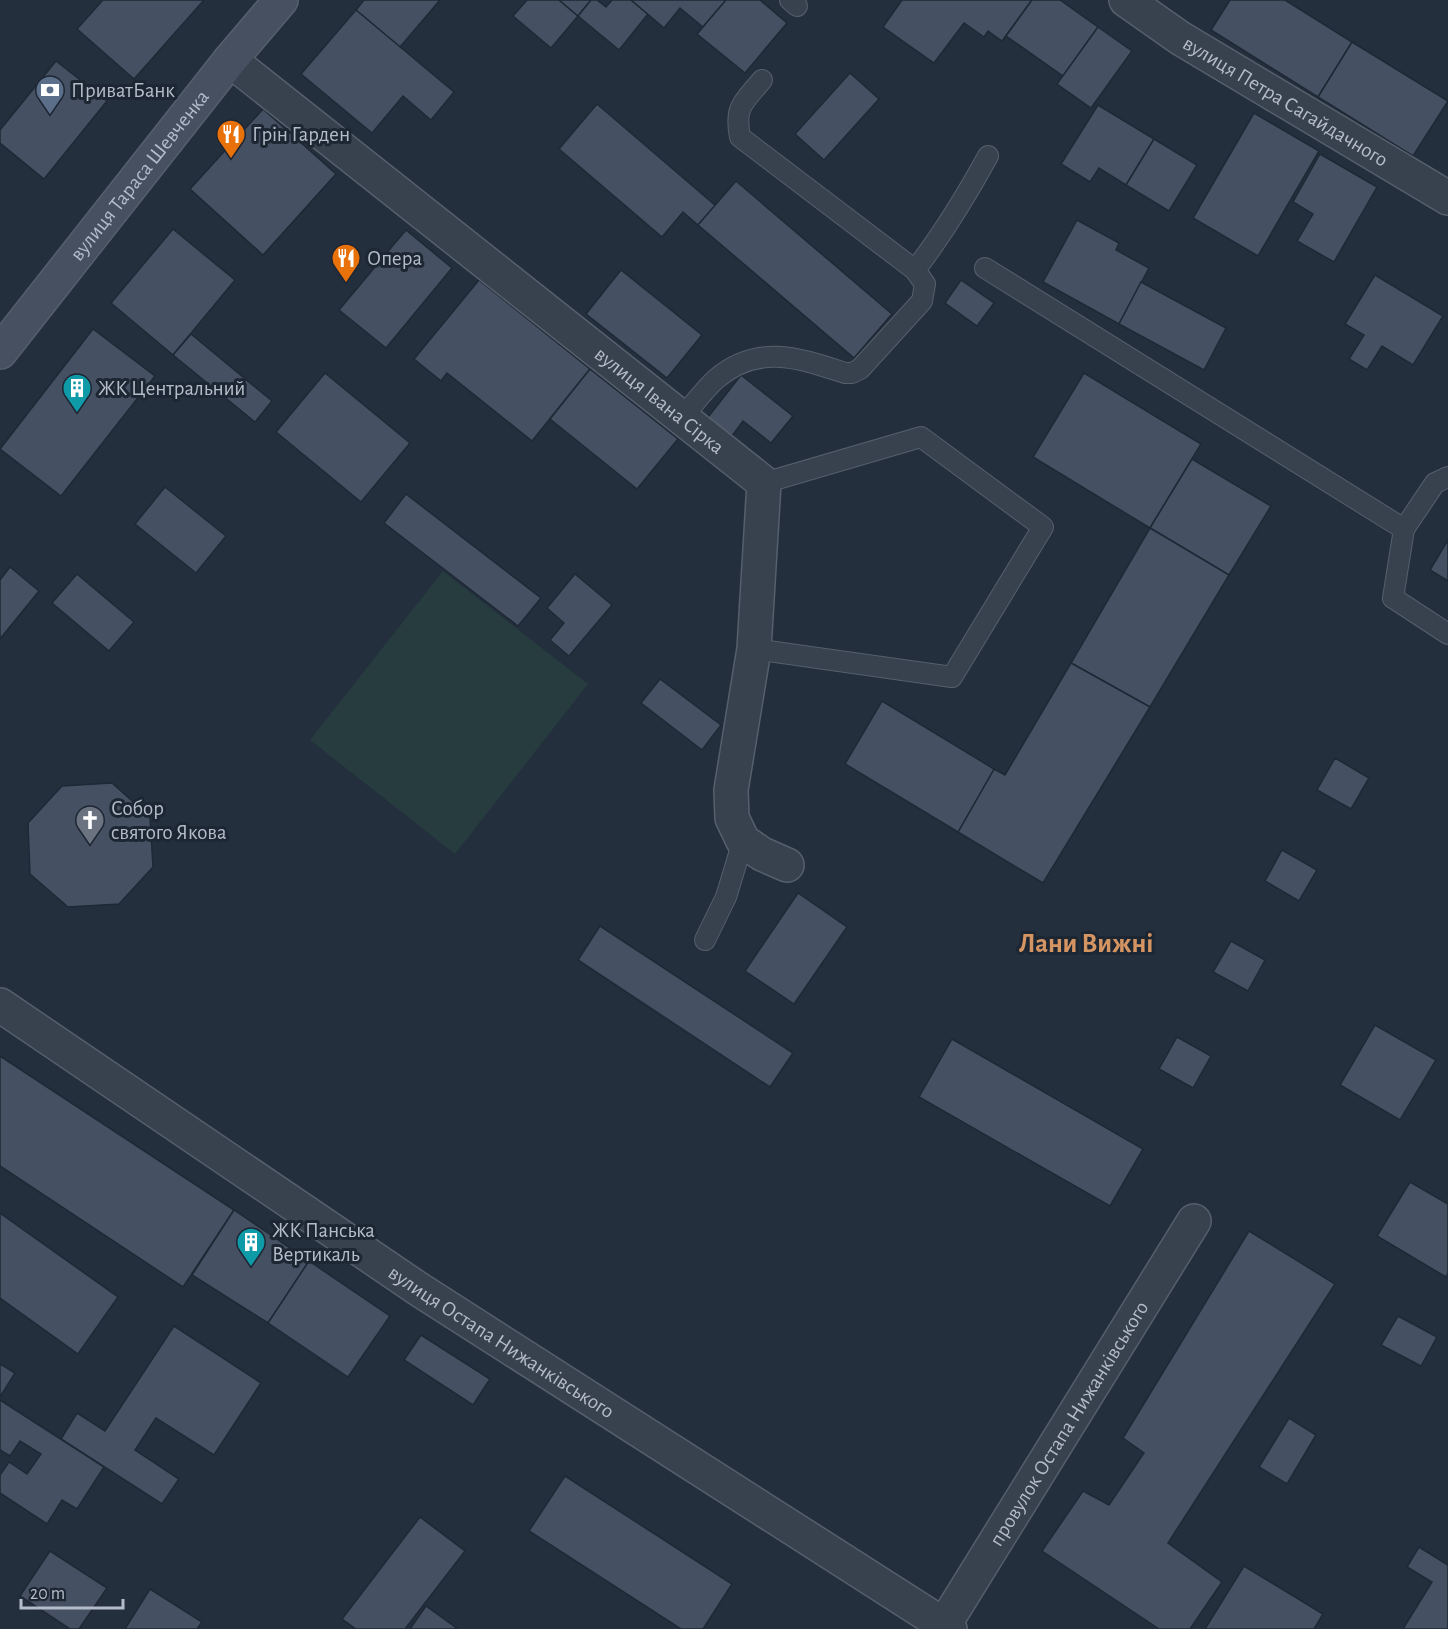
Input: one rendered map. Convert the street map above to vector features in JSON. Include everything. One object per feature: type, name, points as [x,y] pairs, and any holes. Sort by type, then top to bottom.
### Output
[{"type":"main road","name":"вулиця Тараса Шевченка","points":[[2,345],[230,60],[281,0]]},
{"type":"street","name":"вулиця Петра Сагайдачного","points":[[1126,0],[1180,38],[1448,198]]},
{"type":"street","name":"вулиця Івана Сірка","points":[[230,60],[764,483]]},
{"type":"street","points":[[764,483],[754,649],[732,790],[732,818],[743,841],[762,854],[787,865]]},
{"type":"street","name":"вулиця Остапа Нижанківського","points":[[0,1005],[420,1290],[947,1627]]},
{"type":"street","name":"провулок Остапа Нижанківського","points":[[947,1627],[1194,1221]]},
{"type":"lane","points":[[682,418],[716,379],[745,362],[772,356],[787,356],[852,373],[860,369],[922,301],[925,284],[915,270],[740,136],[737,121],[740,107],[762,80]]},
{"type":"lane","points":[[915,270],[965,198],[988,156]]},
{"type":"lane","points":[[985,268],[1404,529]]},
{"type":"lane","points":[[754,649],[952,677],[1043,527],[921,437],[764,483]]},
{"type":"lane","points":[[1448,477],[1435,483],[1404,529],[1393,598],[1448,634]]},
{"type":"lane","points":[[705,940],[726,897],[743,841]]},
{"type":"green space","points":[[443,571],[588,684],[455,854],[310,740]]},
{"type":"building","points":[[103,0],[204,0],[134,79],[77,29]]},
{"type":"building","points":[[364,0],[440,0],[400,47],[356,10]]},
{"type":"building","points":[[527,0],[559,0],[578,16],[551,48],[513,16]]},
{"type":"building","points":[[559,0],[591,0],[578,16]]},
{"type":"building","points":[[591,0],[597,0],[606,7],[612,0],[631,0],[648,14],[619,50],[578,16]]},
{"type":"building","points":[[631,0],[726,0],[703,27],[680,8],[664,28]]},
{"type":"building","points":[[726,0],[760,0],[787,23],[745,73],[697,34]]},
{"type":"building","points":[[902,0],[1032,0],[1002,41],[988,31],[984,37],[964,23],[934,63],[883,27]]},
{"type":"building","points":[[1032,0],[1060,0],[1098,27],[1063,76],[1006,36]]},
{"type":"building","points":[[1230,0],[1285,0],[1352,42],[1318,97],[1211,30]]},
{"type":"building","points":[[356,10],[454,92],[431,120],[403,96],[372,133],[301,74]]},
{"type":"building","points":[[1098,27],[1132,51],[1091,108],[1057,84]]},
{"type":"building","points":[[1352,42],[1448,101],[1413,156],[1318,97]]},
{"type":"building","points":[[56,61],[107,101],[44,179],[0,143],[0,130]]},
{"type":"building","points":[[850,73],[879,99],[824,160],[795,134]]},
{"type":"building","points":[[597,104],[716,206],[698,225],[683,212],[662,237],[559,149]]},
{"type":"building","points":[[1098,105],[1154,139],[1126,185],[1099,168],[1090,182],[1061,164]]},
{"type":"building","points":[[263,109],[336,174],[263,255],[190,189]]},
{"type":"building","points":[[1254,113],[1319,151],[1258,256],[1193,218]]},
{"type":"building","points":[[1154,139],[1197,165],[1169,211],[1126,185]]},
{"type":"building","points":[[1320,154],[1377,187],[1334,262],[1297,241],[1313,214],[1293,202]]},
{"type":"building","points":[[736,181],[892,314],[854,358],[698,225]]},
{"type":"building","points":[[1077,220],[1119,243],[1116,250],[1149,268],[1119,324],[1043,282]]},
{"type":"building","points":[[173,229],[235,280],[173,355],[111,303]]},
{"type":"building","points":[[406,230],[452,268],[386,348],[339,310]]},
{"type":"building","points":[[621,270],[702,335],[667,378],[586,314]]},
{"type":"building","points":[[1375,275],[1443,316],[1413,365],[1382,346],[1367,370],[1349,359],[1364,335],[1345,324]]},
{"type":"building","points":[[479,280],[590,369],[532,441],[447,373],[441,381],[414,359]]},
{"type":"building","points":[[961,280],[994,303],[977,326],[945,303]]},
{"type":"building","points":[[1141,282],[1226,328],[1204,370],[1119,324]]},
{"type":"building","name":"ЖК Центральний","points":[[93,329],[155,376],[61,496],[0,449]]},
{"type":"building","points":[[191,334],[272,401],[255,422],[173,355]]},
{"type":"building","points":[[590,369],[678,439],[637,489],[550,419]]},
{"type":"building","points":[[325,373],[410,443],[361,502],[276,432]]},
{"type":"building","points":[[1084,373],[1201,444],[1150,528],[1033,457]]},
{"type":"building","points":[[741,375],[793,416],[771,443],[743,421],[729,440],[705,421]]},
{"type":"building","points":[[1192,459],[1271,506],[1229,575],[1150,528]]},
{"type":"building","points":[[165,487],[226,536],[196,573],[135,524]]},
{"type":"building","points":[[406,494],[541,598],[518,626],[384,523]]},
{"type":"building","points":[[1150,528],[1229,575],[1150,707],[1071,663]]},
{"type":"building","points":[[1448,540],[1448,581],[1430,570]]},
{"type":"building","points":[[10,567],[39,591],[0,639],[0,580]]},
{"type":"building","points":[[77,574],[134,622],[109,651],[52,603]]},
{"type":"building","points":[[575,574],[612,605],[569,656],[550,640],[564,623],[547,608]]},
{"type":"building","points":[[1071,663],[1150,707],[1043,883],[958,832],[994,769],[1005,775]]},
{"type":"building","points":[[660,679],[721,725],[702,750],[641,703]]},
{"type":"building","points":[[882,701],[994,769],[958,832],[845,764]]},
{"type":"building","points":[[1335,758],[1369,778],[1351,809],[1317,790]]},
{"type":"building","name":"Собор святого Якова","points":[[112,783],[150,817],[153,867],[119,904],[68,907],[30,874],[28,823],[62,786]]},
{"type":"building","points":[[1282,850],[1317,870],[1299,901],[1265,881]]},
{"type":"building","points":[[798,893],[847,927],[794,1004],[745,971]]},
{"type":"building","points":[[600,926],[793,1053],[770,1087],[578,960]]},
{"type":"building","points":[[1231,941],[1265,960],[1248,991],[1213,972]]},
{"type":"building","points":[[1375,1025],[1436,1060],[1400,1120],[1340,1085]]},
{"type":"building","points":[[1177,1037],[1211,1056],[1193,1088],[1159,1069]]},
{"type":"building","points":[[952,1039],[1143,1149],[1110,1206],[919,1097]]},
{"type":"building","points":[[0,1056],[234,1210],[183,1287],[0,1166]]},
{"type":"building","points":[[1410,1182],[1448,1204],[1448,1273],[1446,1277],[1377,1236]]},
{"type":"building","name":"ЖК Панська Вертикаль","points":[[234,1210],[309,1261],[268,1323],[192,1275]]},
{"type":"building","points":[[0,1213],[118,1297],[78,1354],[0,1298]]},
{"type":"building","points":[[1249,1231],[1335,1284],[1168,1543],[1222,1582],[1190,1629],[1159,1629],[1042,1551],[1083,1491],[1109,1505],[1144,1453],[1123,1438]]},
{"type":"building","points":[[309,1261],[390,1316],[348,1377],[268,1323]]},
{"type":"building","points":[[1398,1316],[1437,1337],[1421,1366],[1381,1345]]},
{"type":"building","points":[[174,1326],[261,1383],[214,1455],[156,1418],[135,1450],[179,1479],[162,1504],[61,1439],[77,1413],[105,1431]]},
{"type":"building","points":[[421,1335],[490,1379],[473,1405],[404,1360]]},
{"type":"building","points":[[0,1364],[15,1373],[0,1397]]},
{"type":"building","points":[[0,1400],[104,1467],[77,1509],[62,1500],[47,1524],[0,1493],[0,1475],[9,1462],[27,1474],[41,1454],[20,1441],[10,1456],[0,1450]]},
{"type":"building","points":[[1289,1418],[1316,1435],[1287,1484],[1259,1467]]},
{"type":"building","points":[[565,1476],[732,1584],[703,1629],[681,1629],[529,1531]]},
{"type":"building","points":[[420,1517],[465,1551],[405,1629],[356,1629],[342,1619]]},
{"type":"building","points":[[1419,1547],[1448,1565],[1448,1629],[1403,1629],[1432,1582],[1407,1567]]},
{"type":"building","points":[[50,1551],[107,1588],[79,1629],[70,1629],[20,1596]]},
{"type":"building","points":[[1244,1566],[1323,1614],[1314,1629],[1205,1629]]},
{"type":"building","points":[[150,1589],[202,1622],[197,1629],[125,1629]]},
{"type":"building","points":[[426,1606],[458,1629],[410,1629]]},
{"type":"place","name":"ПриватБанк","points":[[50,116]]},
{"type":"place","name":"Грін Гарден","points":[[231,160]]},
{"type":"place","name":"Опера","points":[[346,284]]},
{"type":"place","name":"ЖК Центральний","points":[[77,414]]},
{"type":"place","name":"Собор святого Якова","points":[[90,846]]},
{"type":"place","name":"ЖК Панська Вертикаль","points":[[251,1268]]},
{"type":"district","name":"Лани Вижні","points":[[1086,943]]}]
